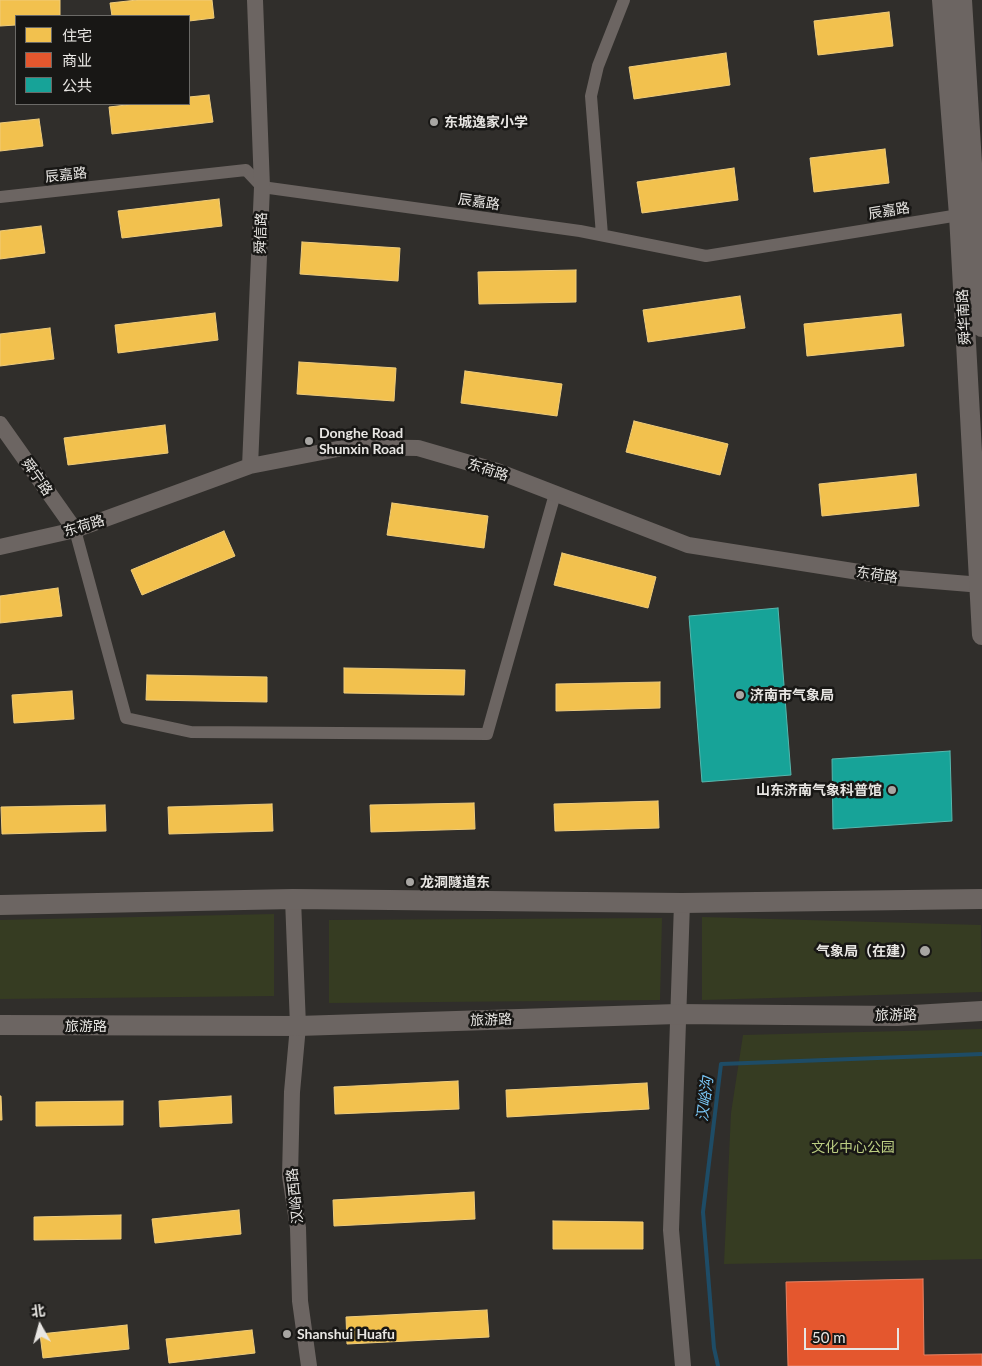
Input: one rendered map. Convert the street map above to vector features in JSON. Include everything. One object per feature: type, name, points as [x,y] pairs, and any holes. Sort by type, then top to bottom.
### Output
[{"type":"main road","name":"舜华南路","points":[[942,0],[959,215],[982,635]]},
{"type":"main road","name":"舜华南路","points":[[962,0],[982,327]]},
{"type":"main road","points":[[0,905],[292,898],[682,903],[982,899]]},
{"type":"main road","name":"旅游路","points":[[0,1025],[298,1026],[677,1014],[897,1016],[982,1011]]},
{"type":"street","name":"舜信路","points":[[250,466],[262,187],[255,0]]},
{"type":"street","points":[[602,235],[591,96],[598,66],[624,0]]},
{"type":"street","name":"辰嘉路","points":[[0,197],[246,170],[262,187],[602,235],[706,256],[959,215]]},
{"type":"street","name":"舜宁路","points":[[0,424],[75,530]]},
{"type":"street","name":"东荷路","points":[[0,547],[75,530],[250,466],[348,447],[418,448],[496,471],[688,545],[897,578],[980,584]]},
{"type":"street","points":[[75,530],[126,718],[191,732],[487,734],[555,494]]},
{"type":"street","name":"汉峪西路","points":[[292,898],[298,1026],[292,1092],[290,1176],[298,1228],[300,1301],[309,1366]]},
{"type":"street","points":[[682,903],[671,1230],[683,1366]]},
{"type":"green space","points":[[274,914],[274,996],[0,999],[0,920]]},
{"type":"green space","points":[[702,917],[981,925],[982,992],[702,1000]]},
{"type":"green space","points":[[662,918],[660,1000],[329,1003],[329,920]]},
{"type":"green space","name":"文化中心公园","points":[[982,1029],[982,1259],[724,1264],[731,1113],[743,1035]]},
{"type":"building: 住宅","points":[[0,0],[60,0],[60,15],[15,15],[15,25],[0,26]]},
{"type":"building: 住宅","points":[[137,0],[212,0],[214,18],[190,21],[190,15],[112,15],[110,3]]},
{"type":"building: 住宅","points":[[889,12],[893,46],[818,55],[814,21]]},
{"type":"building: 住宅","points":[[726,53],[730,85],[634,99],[629,67]]},
{"type":"building: 住宅","points":[[209,95],[213,122],[112,134],[109,107],[126,105],[190,105],[190,97]]},
{"type":"building: 住宅","points":[[39,119],[43,146],[0,151],[0,123]]},
{"type":"building: 住宅","points":[[885,149],[889,183],[814,192],[810,158]]},
{"type":"building: 住宅","points":[[734,168],[738,200],[642,213],[637,182]]},
{"type":"building: 住宅","points":[[219,199],[222,226],[122,238],[118,211]]},
{"type":"building: 住宅","points":[[41,226],[45,253],[0,259],[0,231]]},
{"type":"building: 住宅","points":[[302,242],[400,248],[398,281],[300,274]]},
{"type":"building: 住宅","points":[[576,270],[576,302],[479,304],[478,272]]},
{"type":"building: 住宅","points":[[740,296],[745,328],[648,342],[643,310]]},
{"type":"building: 住宅","points":[[215,313],[218,340],[118,353],[115,325]]},
{"type":"building: 住宅","points":[[901,314],[904,346],[807,356],[804,324]]},
{"type":"building: 住宅","points":[[50,328],[54,359],[0,366],[0,334]]},
{"type":"building: 住宅","points":[[299,362],[396,368],[394,401],[297,394]]},
{"type":"building: 住宅","points":[[465,371],[562,384],[557,416],[461,403]]},
{"type":"building: 住宅","points":[[634,421],[728,444],[720,475],[626,452]]},
{"type":"building: 住宅","points":[[165,425],[168,453],[68,465],[64,438]]},
{"type":"building: 住宅","points":[[916,474],[919,506],[822,516],[819,484]]},
{"type":"building: 住宅","points":[[392,503],[488,516],[484,548],[387,535]]},
{"type":"building: 住宅","points":[[224,531],[235,556],[142,595],[131,570]]},
{"type":"building: 住宅","points":[[562,553],[656,577],[648,608],[554,585]]},
{"type":"building: 住宅","points":[[58,588],[62,616],[0,623],[0,596]]},
{"type":"building: 住宅","points":[[344,668],[465,670],[464,695],[344,693]]},
{"type":"building: 住宅","points":[[147,675],[267,677],[267,702],[146,700]]},
{"type":"building: 住宅","points":[[660,682],[660,708],[556,711],[556,684]]},
{"type":"building: 住宅","points":[[72,691],[74,719],[14,723],[12,695]]},
{"type":"building: 住宅","points":[[658,801],[659,828],[555,831],[554,804]]},
{"type":"building: 住宅","points":[[474,803],[475,829],[371,832],[370,805]]},
{"type":"building: 住宅","points":[[272,804],[273,831],[169,834],[168,807]]},
{"type":"building: 住宅","points":[[105,805],[106,831],[2,834],[1,807]]},
{"type":"building: 住宅","points":[[458,1081],[459,1109],[335,1114],[334,1087]]},
{"type":"building: 住宅","points":[[647,1083],[649,1109],[507,1117],[506,1090]]},
{"type":"building: 住宅","points":[[1,1096],[2,1120],[0,1120]]},
{"type":"building: 住宅","points":[[231,1096],[232,1123],[160,1127],[159,1101]]},
{"type":"building: 住宅","points":[[123,1101],[123,1125],[36,1126],[36,1102]]},
{"type":"building: 住宅","points":[[474,1192],[475,1219],[334,1226],[333,1200]]},
{"type":"building: 住宅","points":[[239,1210],[241,1234],[155,1243],[152,1219]]},
{"type":"building: 住宅","points":[[121,1215],[121,1239],[34,1240],[34,1217]]},
{"type":"building: 住宅","points":[[553,1221],[643,1222],[643,1249],[553,1249]]},
{"type":"building: 住宅","points":[[487,1310],[489,1337],[347,1344],[346,1317]]},
{"type":"building: 住宅","points":[[127,1325],[129,1349],[43,1358],[40,1334]]},
{"type":"building: 住宅","points":[[252,1330],[255,1353],[169,1363],[166,1339]]},
{"type":"building: 商业","points":[[923,1279],[924,1355],[982,1354],[982,1366],[788,1366],[786,1282]]},
{"type":"building: 公共","name":"济南市气象局","points":[[778,608],[791,775],[702,782],[689,616]]},
{"type":"building: 公共","name":"山东济南气象科普馆","points":[[950,751],[952,821],[833,829],[832,759]]},
{"type":"waterway","name":"汉峪沟","points":[[718,1366],[714,1348],[703,1212],[721,1064],[982,1054]]},
{"type":"place","name":"东城逸家小学","points":[[434,122]]},
{"type":"place","name":"Donghe Road Shunxin Road","points":[[309,441]]},
{"type":"place","name":"济南市气象局","points":[[740,695]]},
{"type":"place","name":"山东济南气象科普馆","points":[[892,790]]},
{"type":"place","name":"龙洞隧道东","points":[[410,882]]},
{"type":"place","name":"气象局（在建）","points":[[925,951]]},
{"type":"place","name":"Shanshui Huafu","points":[[287,1334]]}]
